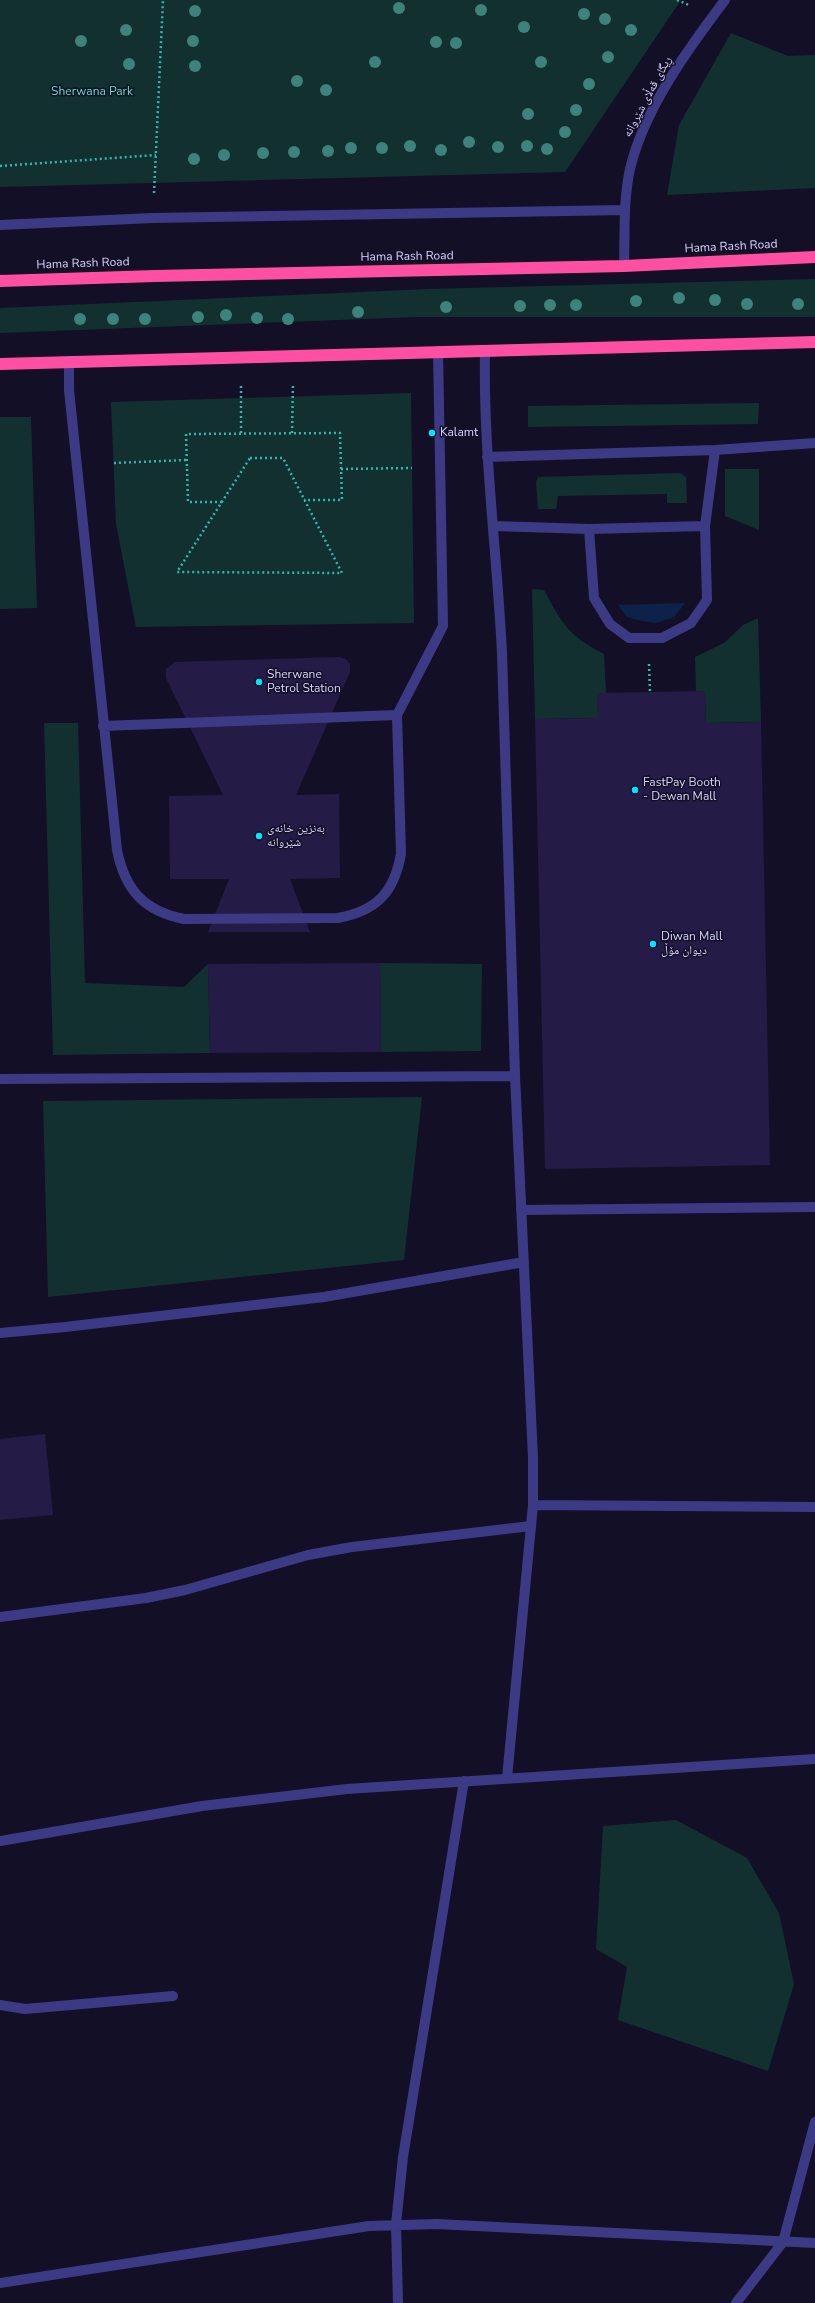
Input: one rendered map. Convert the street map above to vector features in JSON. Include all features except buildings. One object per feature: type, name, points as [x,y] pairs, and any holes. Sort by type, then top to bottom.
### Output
[{"type":"highway","name":"Hama Rash Road","points":[[0,281],[155,276],[624,266],[815,257]]},
{"type":"highway","points":[[0,364],[815,342]]},
{"type":"street","name":"ڕیگای قەڵای شێروانە","points":[[624,266],[625,210],[630,169],[635,151],[649,119],[695,40],[725,0]]},
{"type":"street","points":[[0,225],[152,218],[625,210]]},
{"type":"street","points":[[485,350],[487,457],[502,653],[515,1076],[534,1505],[507,1778]]},
{"type":"street","points":[[69,361],[70,398],[103,726],[120,866],[127,882],[138,897],[167,916],[184,919],[338,918],[354,915],[368,909],[388,890],[398,870],[401,854],[397,715],[443,626],[438,351]]},
{"type":"street","points":[[487,457],[715,450],[815,444]]},
{"type":"street","points":[[589,529],[594,598],[610,624],[630,638],[662,638],[691,623],[707,600],[705,526],[715,450]]},
{"type":"street","points":[[493,526],[589,529],[705,526]]},
{"type":"street","points":[[103,726],[397,715]]},
{"type":"street","points":[[0,1079],[515,1076]]},
{"type":"street","points":[[522,1210],[815,1207]]},
{"type":"street","points":[[0,1333],[65,1327],[324,1297],[524,1262]]},
{"type":"street","points":[[534,1505],[815,1507]]},
{"type":"street","points":[[0,1617],[146,1598],[184,1590],[287,1560],[352,1546],[531,1526]]},
{"type":"street","points":[[0,1841],[180,1809],[268,1797],[347,1789],[815,1759]]},
{"type":"street","points":[[398,2303],[396,2224],[403,2157],[464,1781]]},
{"type":"street","points":[[0,2005],[25,2009],[173,1996]]},
{"type":"street","points":[[736,2303],[783,2242],[815,2122]]},
{"type":"street","points":[[0,2283],[370,2226],[396,2224],[437,2224],[815,2243]]},
{"type":"path","points":[[152,218],[163,0]]},
{"type":"path","points":[[0,166],[156,155]]},
{"type":"path","points":[[241,383],[241,433]]},
{"type":"path","points":[[292,433],[293,383]]},
{"type":"path","points":[[222,502],[188,502],[186,434],[340,433],[342,500],[304,500]]},
{"type":"path","points":[[250,458],[283,458],[304,500],[342,573],[177,572],[250,458]]},
{"type":"path","points":[[114,463],[186,460]]},
{"type":"path","points":[[341,469],[412,468]]},
{"type":"green space","name":"Sherwana Park","points":[[0,0],[681,0],[565,172],[0,187]]},
{"type":"green space","points":[[731,33],[788,56],[815,55],[815,188],[667,195],[679,125]]},
{"type":"green space","points":[[815,279],[815,317],[416,317],[0,333],[0,308],[428,289]]},
{"type":"green space","points":[[411,393],[414,623],[136,627],[116,524],[111,402]]},
{"type":"green space","points":[[759,403],[758,424],[528,427],[528,406]]},
{"type":"green space","points":[[0,417],[31,417],[37,608],[0,609]]},
{"type":"green space","points":[[725,469],[759,469],[759,530],[725,516]]},
{"type":"green space","points":[[680,473],[686,477],[687,503],[667,503],[667,494],[558,496],[556,509],[538,509],[536,482],[538,477]]},
{"type":"green space","points":[[532,589],[544,590],[556,612],[574,635],[604,654],[606,693],[597,693],[598,718],[535,719]]},
{"type":"green space","points":[[758,618],[761,722],[706,723],[705,691],[696,691],[695,657],[724,643],[743,625]]},
{"type":"green space","points":[[44,723],[78,723],[85,983],[184,987],[208,964],[210,1053],[53,1055]]},
{"type":"green space","points":[[380,963],[482,964],[481,1051],[381,1052]]},
{"type":"green space","points":[[422,1097],[404,1260],[48,1297],[43,1101]]},
{"type":"green space","points":[[676,1820],[747,1858],[779,1913],[794,1984],[768,2071],[618,2020],[627,1967],[596,1949],[603,1826]]},
{"type":"water","points":[[685,603],[674,617],[656,623],[627,617],[618,605]]},
{"type":"place","name":"Kalamt","points":[[432,433]]},
{"type":"place","name":"Sherwane Petrol Station","points":[[259,682]]},
{"type":"place","name":"FastPay Booth - Dewan Mall","points":[[635,790]]},
{"type":"place","name":"بەنزین خانەی شێروانە","points":[[259,836]]},
{"type":"place","name":"Diwan Mall دیوان مۆڵ","points":[[653,944]]}]
